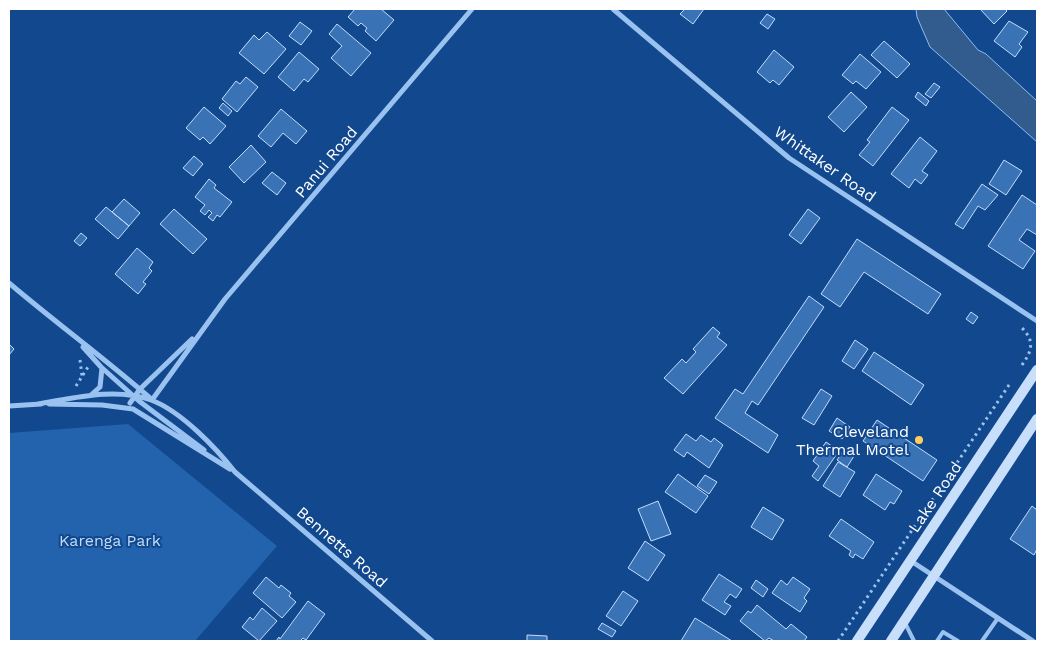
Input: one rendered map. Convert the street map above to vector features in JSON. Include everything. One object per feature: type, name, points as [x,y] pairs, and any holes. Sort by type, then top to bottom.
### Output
[{"type":"main road","name":"Lake Road","points":[[857,641],[1037,370]]},
{"type":"main road","points":[[891,641],[1037,419]]},
{"type":"street","name":"Panui Road","points":[[152,400],[199,332],[225,299],[472,9]]},
{"type":"street","name":"Whittaker Road","points":[[613,9],[789,158],[1037,321]]},
{"type":"street","name":"Bennetts Road","points":[[9,283],[152,400],[170,410],[213,445],[235,472]]},
{"type":"street","name":"Panui Road","points":[[130,403],[140,389],[199,332]]},
{"type":"street","name":"Bennetts Road","points":[[78,340],[101,367],[139,402],[181,431],[214,459]]},
{"type":"street","points":[[91,396],[100,387],[101,367]]},
{"type":"street","points":[[9,406],[38,404],[91,396],[134,396]]},
{"type":"street","name":"Bennetts Road","points":[[134,396],[152,400]]},
{"type":"street","points":[[38,404],[117,406],[152,400]]},
{"type":"street","name":"Bennetts Road","points":[[117,406],[133,408],[235,472],[432,641]]},
{"type":"street","points":[[911,560],[1033,641]]},
{"type":"lane","points":[[982,641],[998,618]]},
{"type":"lane","points":[[904,621],[914,641]]},
{"type":"lane","points":[[937,641],[944,632],[958,641]]},
{"type":"path","points":[[1020,368],[1032,347],[1030,337],[1022,328],[1024,325]]},
{"type":"path","points":[[76,386],[82,376],[88,366],[79,359],[82,376]]},
{"type":"path","points":[[838,641],[1015,376]]},
{"type":"green space","name":"Karenga Park","points":[[128,424],[277,546],[195,641],[9,641],[9,433]]},
{"type":"shaded area","points":[[916,9],[944,9],[978,50],[986,54],[1037,101],[1037,142],[930,47],[917,17]]},
{"type":"building","points":[[355,9],[381,9],[394,20],[376,41],[365,31],[367,28],[361,23],[358,26],[348,17]]},
{"type":"building","points":[[685,9],[704,9],[693,24],[680,14]]},
{"type":"building","points":[[980,9],[1005,9],[1007,11],[994,24]]},
{"type":"building","points":[[767,14],[775,19],[768,29],[760,23]]},
{"type":"building","points":[[1009,21],[1028,32],[1019,44],[1022,47],[1015,57],[994,41]]},
{"type":"building","points":[[300,22],[312,31],[301,45],[289,36]]},
{"type":"building","points":[[337,24],[371,53],[351,76],[331,58],[342,46],[329,34]]},
{"type":"building","points":[[267,32],[286,49],[264,74],[239,53],[254,35],[259,40]]},
{"type":"building","points":[[884,41],[910,64],[897,78],[871,55]]},
{"type":"building","points":[[774,50],[794,67],[779,85],[773,80],[770,83],[757,72]]},
{"type":"building","points":[[299,52],[319,69],[308,82],[304,79],[294,91],[278,77]]},
{"type":"building","points":[[860,54],[881,72],[866,89],[856,81],[853,84],[842,75]]},
{"type":"building","points":[[246,77],[258,87],[237,112],[222,99],[236,81],[240,84]]},
{"type":"building","points":[[934,83],[940,87],[931,98],[925,94]]},
{"type":"building","points":[[851,92],[867,107],[844,132],[828,117]]},
{"type":"building","points":[[918,92],[929,101],[926,106],[915,97]]},
{"type":"building","points":[[223,103],[232,111],[228,116],[219,108]]},
{"type":"building","points":[[204,107],[226,126],[210,144],[203,137],[200,140],[186,128]]},
{"type":"building","points":[[892,107],[909,120],[873,166],[859,155],[870,142],[867,140]]},
{"type":"building","points":[[281,109],[307,131],[296,144],[283,133],[271,147],[258,136]]},
{"type":"building","points":[[920,137],[937,151],[922,171],[928,175],[921,184],[915,179],[909,188],[891,174]]},
{"type":"building","points":[[251,145],[266,162],[244,183],[229,167]]},
{"type":"building","points":[[194,156],[203,164],[193,176],[183,168]]},
{"type":"building","points":[[1004,160],[1022,171],[1006,195],[989,184]]},
{"type":"building","points":[[272,172],[286,183],[277,195],[262,183]]},
{"type":"building","points":[[209,179],[216,185],[214,188],[232,202],[220,217],[217,215],[213,221],[208,217],[212,213],[209,210],[205,215],[200,211],[205,205],[195,197]]},
{"type":"building","points":[[982,184],[998,195],[985,210],[978,206],[963,229],[955,224]]},
{"type":"building","points":[[1022,195],[1037,205],[1037,235],[1027,229],[1019,240],[1035,251],[1023,269],[988,246]]},
{"type":"building","points":[[124,199],[140,213],[129,226],[112,212]]},
{"type":"building","points":[[106,207],[129,226],[118,239],[95,219]]},
{"type":"building","points":[[174,209],[207,239],[193,254],[160,224]]},
{"type":"building","points":[[808,209],[820,218],[801,244],[789,235]]},
{"type":"building","points":[[81,233],[87,238],[80,246],[74,241]]},
{"type":"building","points":[[857,239],[941,294],[928,314],[864,272],[840,307],[821,294]]},
{"type":"building","points":[[137,248],[153,262],[149,268],[152,271],[143,282],[146,284],[138,294],[115,274]]},
{"type":"building","points":[[809,296],[824,307],[758,405],[752,401],[745,413],[778,435],[768,453],[715,418],[735,389],[743,394]]},
{"type":"building","points":[[971,312],[978,317],[973,324],[966,319]]},
{"type":"building","points":[[713,327],[720,333],[717,337],[727,345],[683,394],[664,378],[682,359],[686,363],[696,352],[693,349]]},
{"type":"building","points":[[855,340],[868,349],[854,369],[842,361]]},
{"type":"building","points":[[9,344],[14,349],[9,355]]},
{"type":"building","points":[[874,352],[924,385],[911,405],[862,371]]},
{"type":"building","points":[[821,389],[832,396],[814,425],[802,418]]},
{"type":"building","points":[[837,418],[850,427],[842,439],[829,431]]},
{"type":"building","points":[[877,420],[937,460],[923,481],[863,441]]},
{"type":"building","points":[[686,434],[696,441],[701,435],[711,442],[714,438],[723,445],[709,468],[687,452],[684,457],[674,450]]},
{"type":"building","points":[[826,442],[839,451],[818,481],[812,476],[819,466],[813,461]]},
{"type":"building","points":[[846,447],[856,453],[847,467],[837,460]]},
{"type":"building","points":[[838,462],[855,472],[840,497],[823,486]]},
{"type":"building","points":[[678,474],[708,496],[696,513],[665,492]]},
{"type":"building","points":[[876,474],[902,491],[894,504],[890,502],[885,510],[863,495]]},
{"type":"building","points":[[705,475],[717,482],[709,494],[697,486]]},
{"type":"building","points":[[658,501],[671,534],[651,541],[638,509]]},
{"type":"building","points":[[1032,506],[1037,510],[1037,549],[1034,555],[1010,539]]},
{"type":"building","points":[[763,507],[784,520],[772,540],[751,527]]},
{"type":"building","points":[[841,519],[874,542],[863,559],[855,554],[853,558],[849,555],[851,551],[829,536]]},
{"type":"building","points":[[645,541],[665,555],[648,581],[628,568]]},
{"type":"building","points":[[719,574],[742,589],[736,598],[730,594],[724,602],[731,606],[725,615],[702,600]]},
{"type":"building","points":[[266,577],[279,588],[281,585],[291,593],[289,596],[296,602],[282,618],[253,593]]},
{"type":"building","points":[[793,577],[810,589],[804,598],[807,601],[800,612],[772,593],[781,580],[787,585]]},
{"type":"building","points":[[756,580],[768,589],[763,597],[751,588]]},
{"type":"building","points":[[623,591],[638,601],[621,626],[606,616]]},
{"type":"building","points":[[308,601],[325,614],[306,640],[303,638],[300,641],[276,641],[279,637],[280,639]]},
{"type":"building","points":[[757,605],[786,629],[791,624],[807,637],[804,641],[774,641],[769,638],[765,641],[740,621],[748,611],[751,613]]},
{"type":"building","points":[[262,608],[277,621],[259,641],[242,627],[250,617],[253,620]]},
{"type":"building","points":[[695,618],[732,641],[681,641]]},
{"type":"building","points":[[602,623],[616,631],[612,637],[598,629]]},
{"type":"building","points":[[527,635],[547,636],[547,641],[527,641]]},
{"type":"place","name":"Cleveland Thermal Motel","points":[[919,440]]}]
